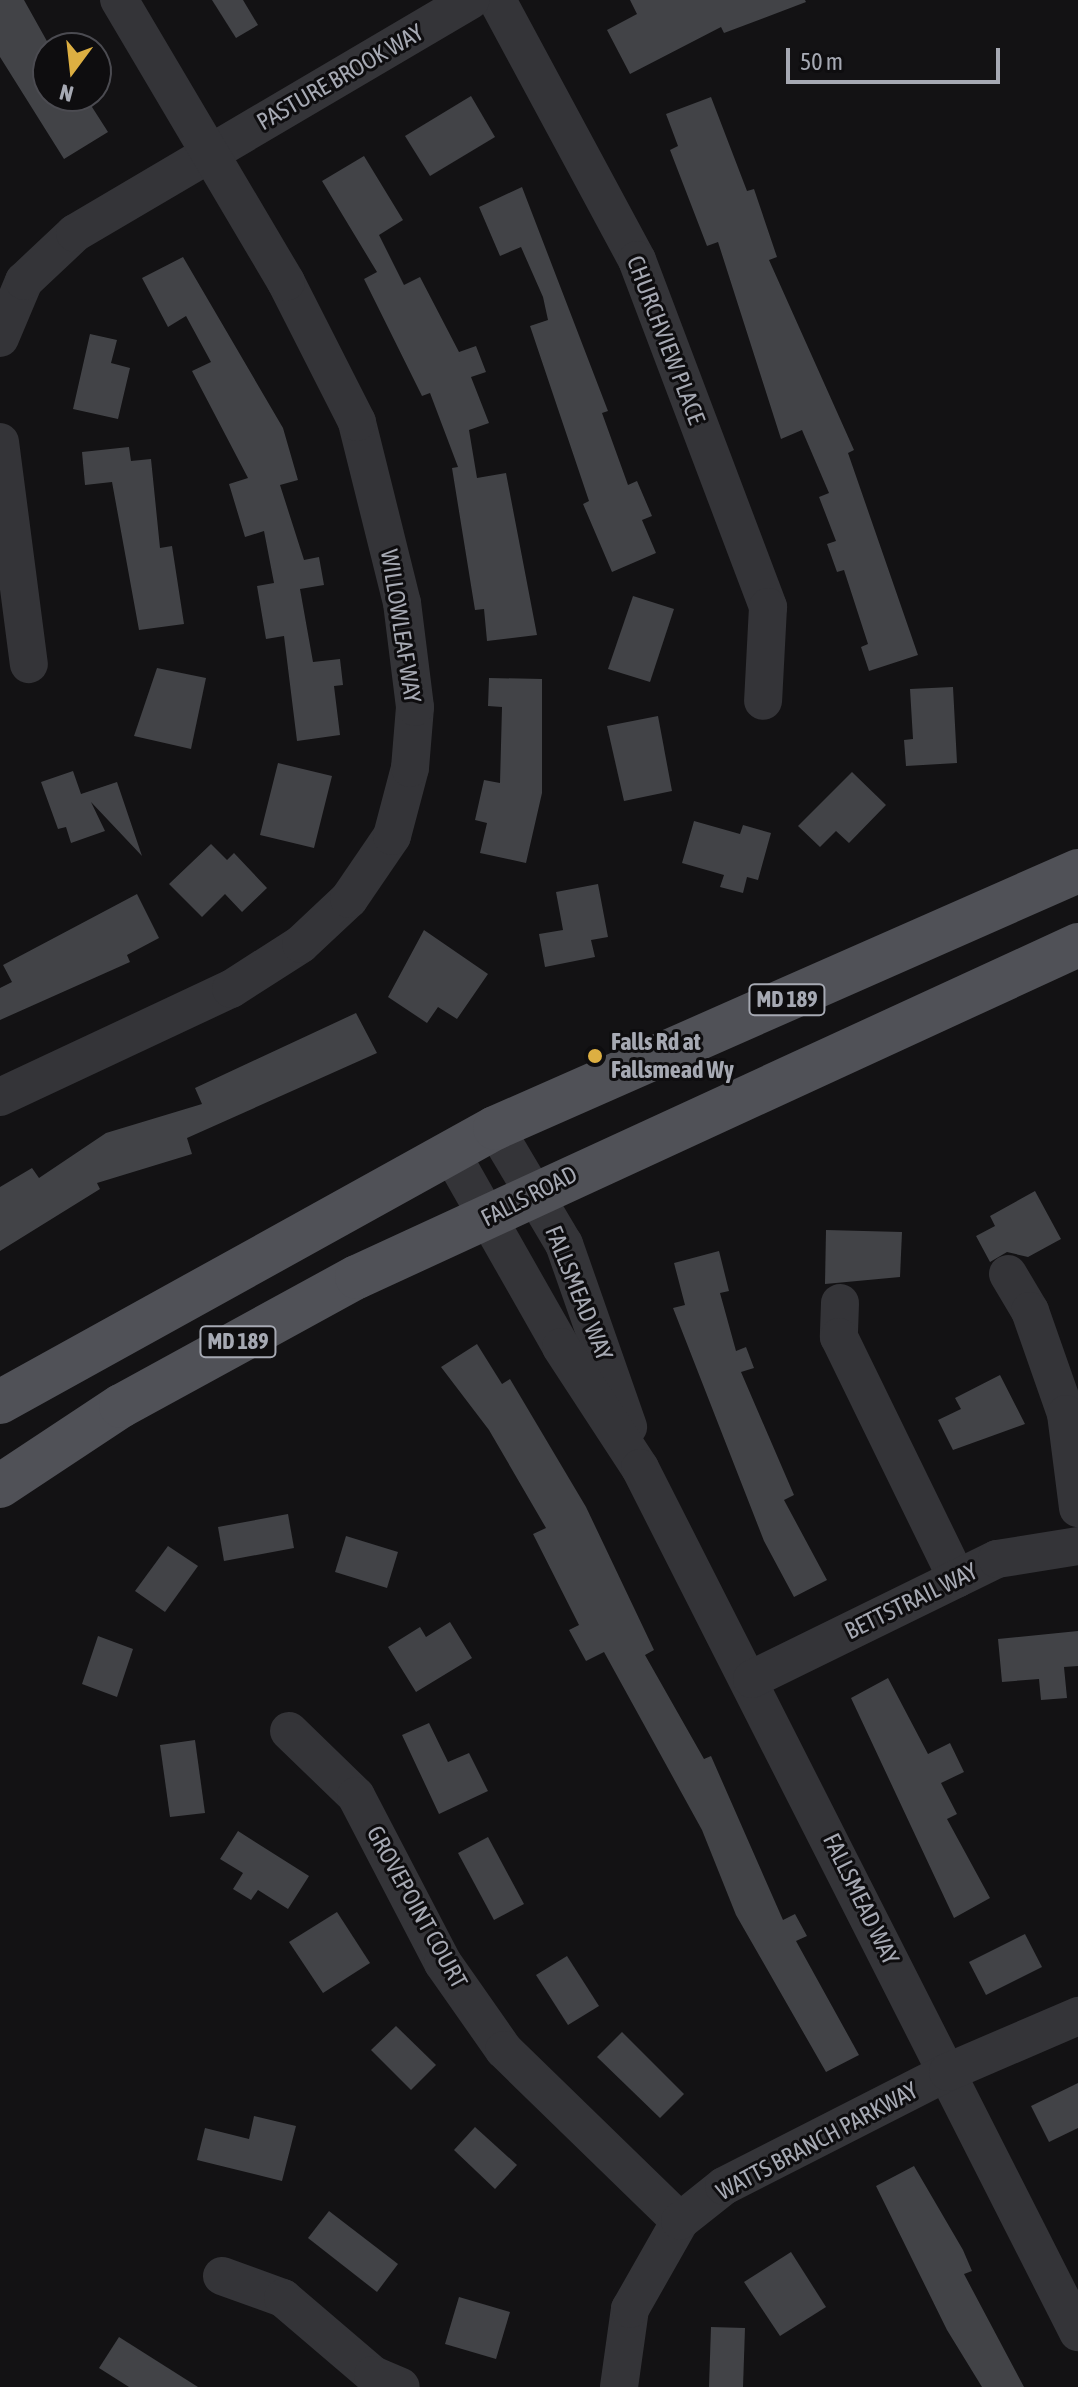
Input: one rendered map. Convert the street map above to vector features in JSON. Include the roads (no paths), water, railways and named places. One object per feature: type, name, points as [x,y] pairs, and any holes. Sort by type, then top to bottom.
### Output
[{"type":"main road","name":"MD 189","points":[[0,1402],[495,1128],[1078,871]]},
{"type":"main road","name":"FALLS ROAD","points":[[0,1486],[121,1406],[357,1277],[487,1217],[534,1191],[1078,945]]},
{"type":"street","name":"WILLOWLEAF WAY","points":[[0,1097],[231,989],[301,944],[349,899],[392,836],[410,768],[415,707],[402,603],[357,422],[286,282],[119,0]]},
{"type":"street","name":"PASTURE BROOK WAY","points":[[0,338],[24,281],[75,233],[471,0]]},
{"type":"street","name":"CHURCHVIEW PLACE","points":[[497,0],[586,154],[648,287],[768,607],[763,701]]},
{"type":"street","points":[[0,442],[29,664]]},
{"type":"street","name":"FALLSMEAD WAY","points":[[495,1128],[534,1191],[600,1338],[640,1468]]},
{"type":"street","name":"FALLSMEAD WAY","points":[[451,1153],[640,1468],[752,1679],[1078,2332]]},
{"type":"street","points":[[1008,1274],[1030,1311],[1066,1414],[1078,1508]]},
{"type":"street","points":[[840,1303],[839,1337],[957,1579]]},
{"type":"street","name":"BETTSTRAIL WAY","points":[[752,1679],[997,1559],[1078,1546]]},
{"type":"street","name":"GROVEPOINT COURT","points":[[289,1731],[356,1796],[443,1963],[504,2050],[680,2221]]},
{"type":"street","name":"WATTS BRANCH PARKWAY","points":[[619,2387],[630,2309],[680,2221],[724,2186],[948,2072],[1078,2016]]},
{"type":"street","points":[[222,2276],[283,2298],[373,2375],[401,2387]]},
{"type":"place","name":"Falls Rd at Fallsmead Wy","points":[[595,1056]]}]
